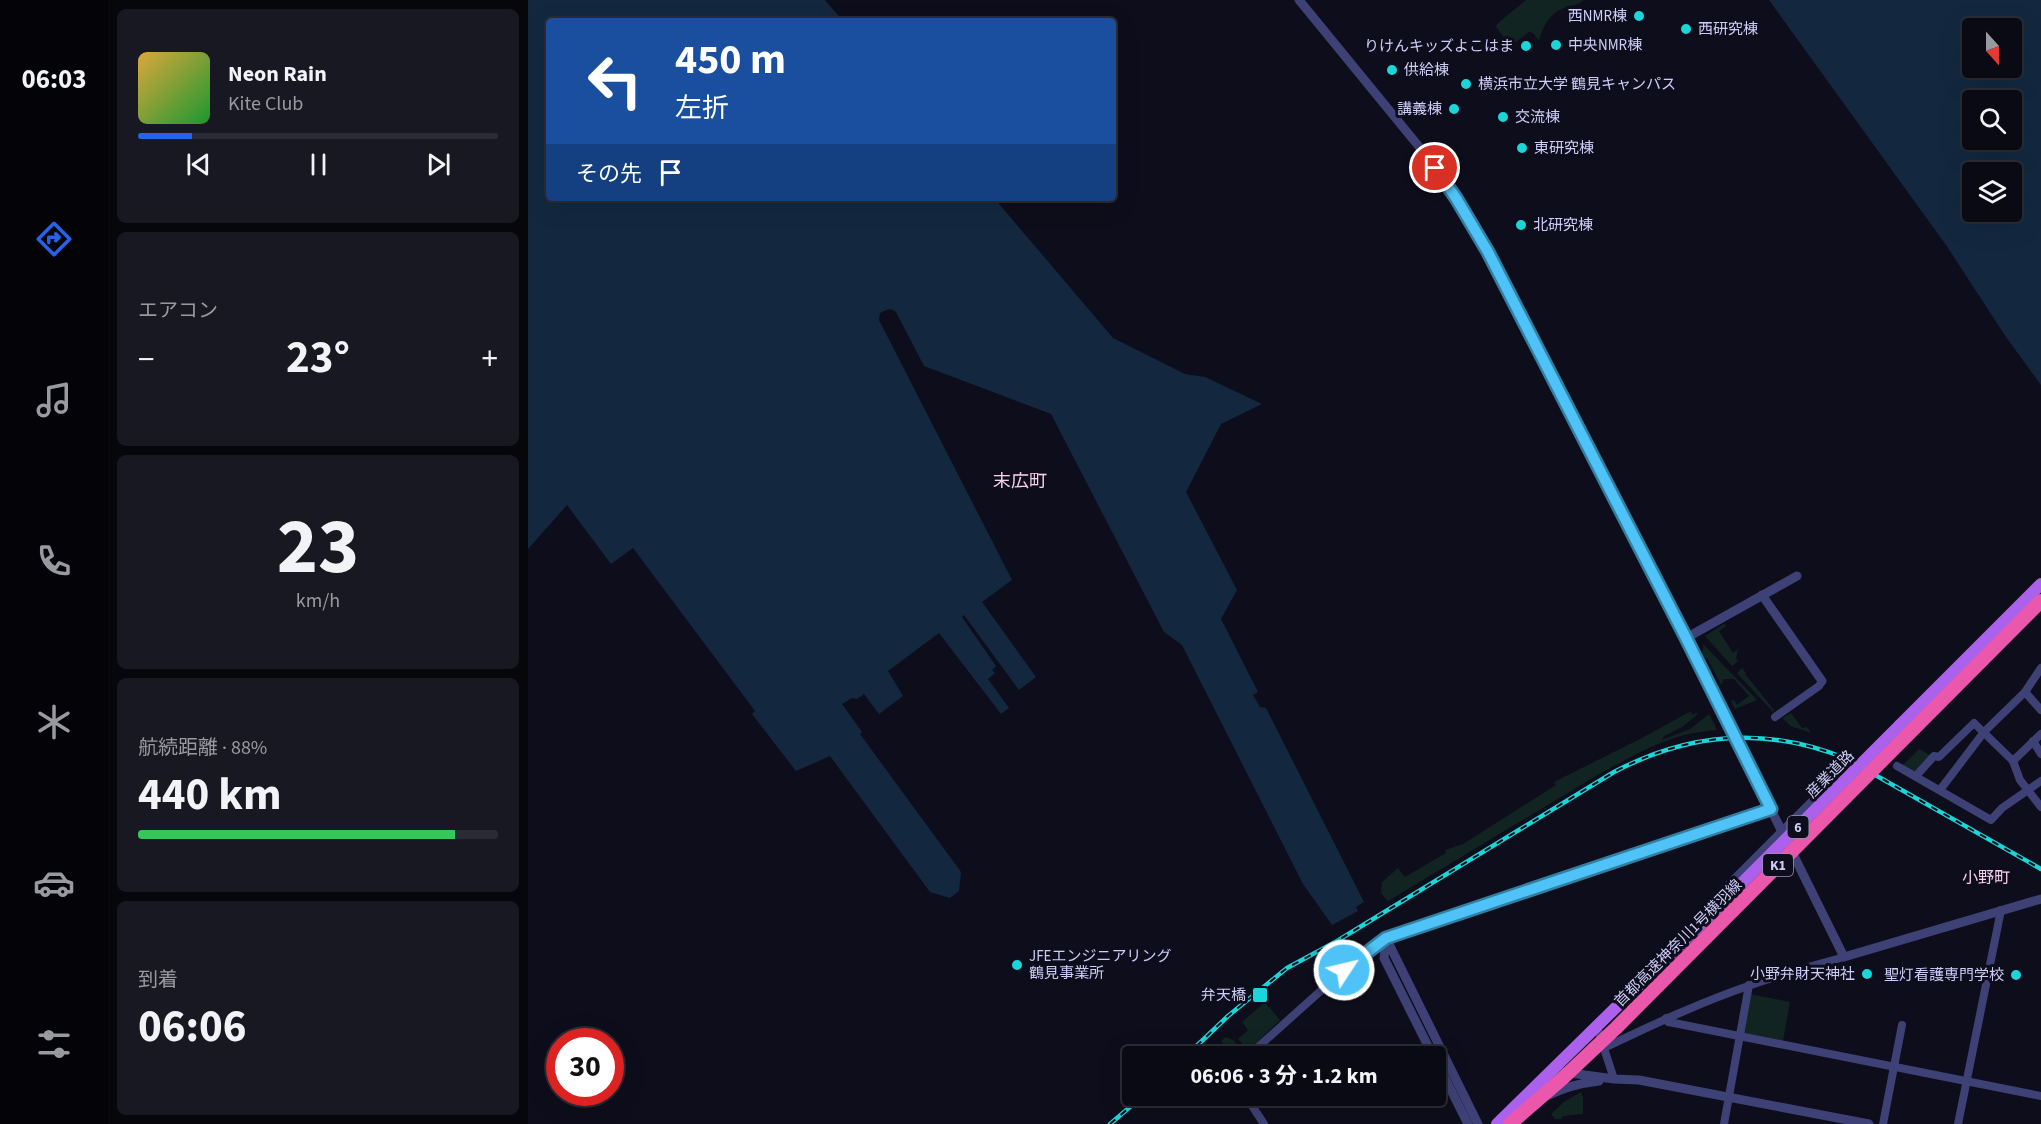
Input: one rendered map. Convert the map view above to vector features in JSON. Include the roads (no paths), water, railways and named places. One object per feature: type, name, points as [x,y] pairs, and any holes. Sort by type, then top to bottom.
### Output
[{"type":"highway","name":"首都高速神奈川1号横羽線","points":[[1518,1124],[2041,601]]},
{"type":"highway","name":"首都高速神奈川1号横羽線","points":[[1518,1124],[1569,1084],[1616,1040],[2041,613]]},
{"type":"main road","name":"産業道路","points":[[1497,1124],[2040,587]]},
{"type":"main road","name":"産業道路","points":[[1518,1124],[1563,1072],[1593,1031]]},
{"type":"street","points":[[1299,0],[1425,154],[1470,220],[1686,638],[1844,957]]},
{"type":"street","points":[[1686,638],[1797,576]]},
{"type":"street","points":[[1762,595],[1822,681],[1819,686],[1775,717]]},
{"type":"street","points":[[1940,790],[1984,732],[2025,692],[2041,668]]},
{"type":"street","points":[[2025,692],[2041,710]]},
{"type":"street","points":[[1916,776],[1934,756],[1940,757],[1974,723],[2013,761],[2020,780],[2041,807]]},
{"type":"street","points":[[2013,761],[2041,734]]},
{"type":"street","points":[[2033,741],[2041,754]]},
{"type":"street","points":[[1897,766],[1990,820],[2041,781]]},
{"type":"street","points":[[1696,929],[1707,906],[1826,787]]},
{"type":"street","points":[[1259,1046],[1344,970],[1386,938],[1771,809]]},
{"type":"street","points":[[1604,1048],[1666,1018],[1749,986],[2041,899]]},
{"type":"street","points":[[1958,1124],[2001,910]]},
{"type":"street","points":[[1386,938],[1384,958],[1428,1046]]},
{"type":"street","points":[[1386,938],[1478,1124]]},
{"type":"street","points":[[1724,1124],[1749,986]]},
{"type":"street","points":[[1666,1018],[1668,1022],[2041,1096]]},
{"type":"street","points":[[1883,1124],[1902,1025]]},
{"type":"street","points":[[1593,1031],[1604,1048],[1614,1079]]},
{"type":"street","points":[[1546,1076],[1563,1072],[1639,1080],[1869,1124]]},
{"type":"street","points":[[1539,1100],[1560,1089],[1614,1079]]},
{"type":"street","points":[[1446,1080],[1468,1124]]},
{"type":"street","points":[[1252,1106],[1264,1124]]},
{"type":"water","points":[[528,0],[825,0],[840,18],[546,18],[546,201],[997,201],[1113,338],[1185,374],[1205,377],[1262,404],[1221,424],[1186,492],[1237,590],[1221,619],[1258,692],[1253,695],[1260,707],[1266,708],[1364,902],[1356,907],[1358,911],[1332,925],[1303,884],[1182,645],[1164,632],[1051,414],[924,366],[896,312],[892,310],[880,313],[879,320],[1012,580],[982,602],[1036,677],[1019,690],[964,615],[962,617],[996,666],[992,670],[995,673],[988,679],[1009,708],[1001,714],[939,633],[888,671],[903,696],[879,714],[864,694],[842,704],[862,732],[860,734],[961,872],[959,891],[950,898],[930,892],[830,756],[796,771],[752,714],[755,711],[633,548],[611,564],[567,505],[528,549]]},
{"type":"water","points":[[1769,0],[2041,0],[2041,385],[2006,337],[1946,245]]},
{"type":"railway","points":[[1196,1046],[1228,1016],[1287,968],[1337,941],[1614,772],[1671,748],[1729,738],[1788,741],[1817,748],[1847,759],[2041,869]]},
{"type":"railway","points":[[1110,1124],[1131,1106]]},
{"type":"place","name":"西NMR棟","points":[[1639,16]]},
{"type":"place","name":"西研究棟","points":[[1686,29]]},
{"type":"place","name":"中央NMR棟","points":[[1556,45]]},
{"type":"place","name":"りけんキッズよこはま","points":[[1526,46]]},
{"type":"place","name":"供給棟","points":[[1392,70]]},
{"type":"place","name":"横浜市立大学 鶴見キャンパス","points":[[1466,84]]},
{"type":"place","name":"講義棟","points":[[1454,109]]},
{"type":"place","name":"交流棟","points":[[1503,117]]},
{"type":"place","name":"東研究棟","points":[[1522,148]]},
{"type":"place","name":"北研究棟","points":[[1521,225]]},
{"type":"place","name":"JFEエンジニアリング 鶴見事業所","points":[[1017,965]]},
{"type":"place","name":"小野弁財天神社","points":[[1867,974]]},
{"type":"place","name":"聖灯看護専門学校","points":[[2016,975]]},
{"type":"place","name":"弁天橋","points":[[1260,995]]},
{"type":"district","name":"末広町","points":[[1020,481]]},
{"type":"district","name":"小野町","points":[[1986,877]]}]
